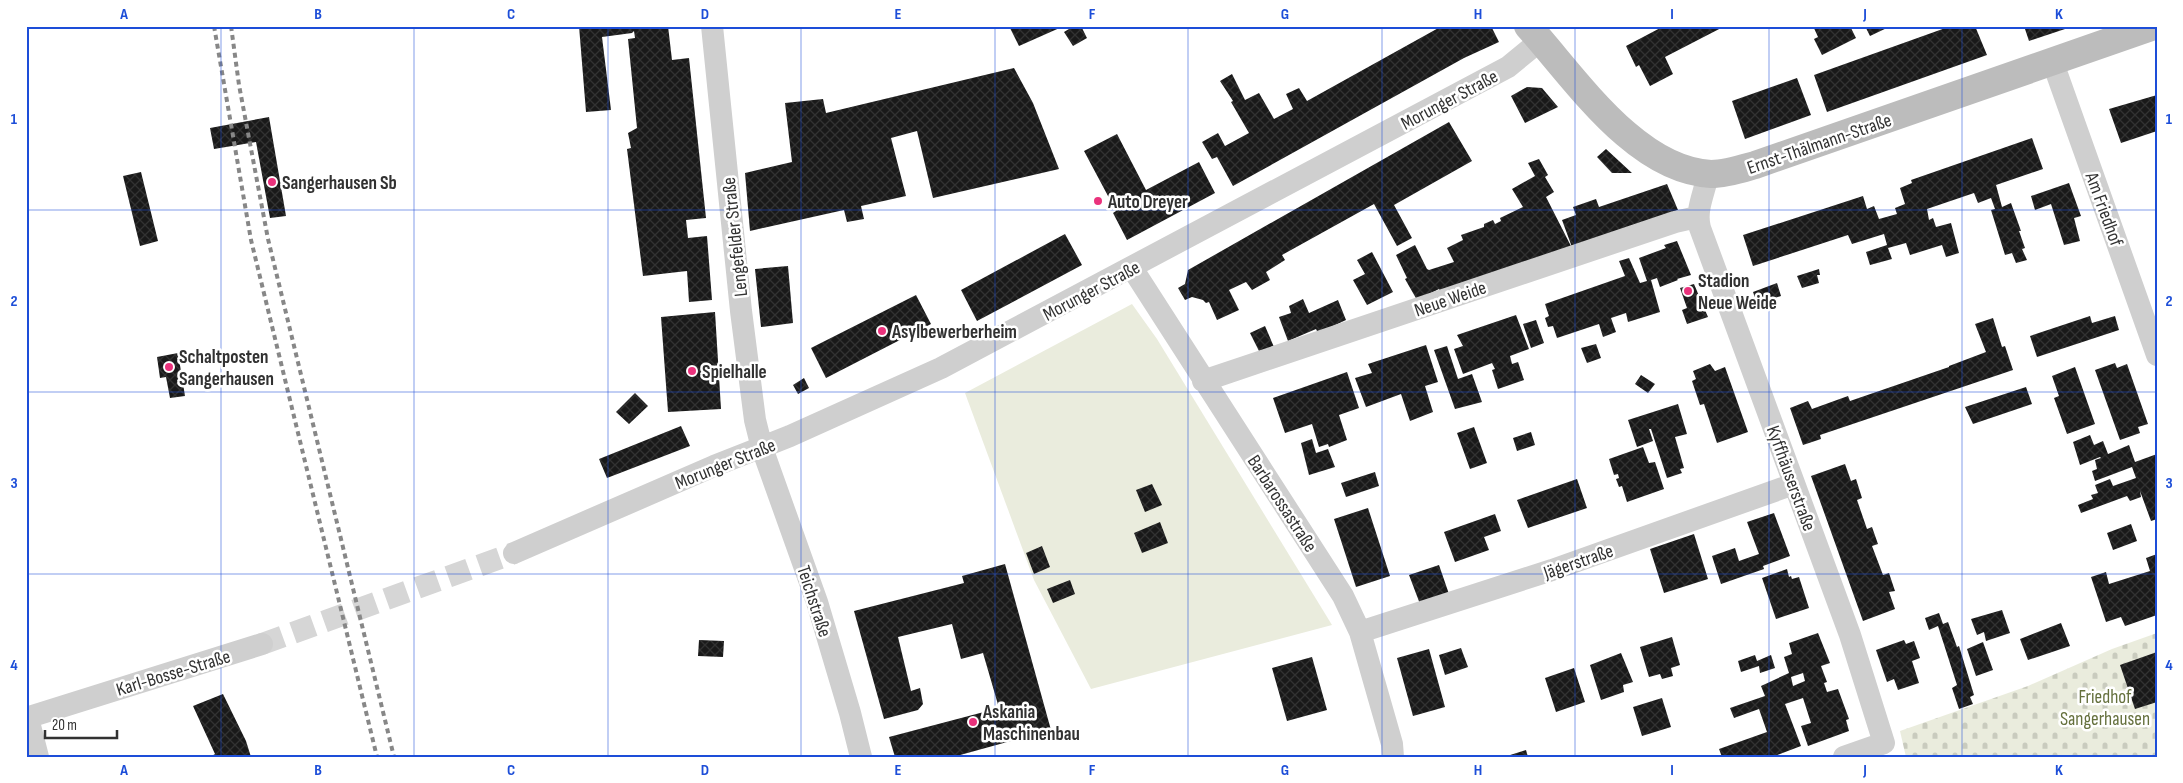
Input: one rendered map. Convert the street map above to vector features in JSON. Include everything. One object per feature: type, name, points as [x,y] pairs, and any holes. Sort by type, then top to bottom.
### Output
[{"type":"street","name":"Lengefelder Straße","points":[[712,26],[746,358],[753,409],[762,448]]},
{"type":"street","name":"Ernst-Thälmann-Straße","points":[[1534,33],[1594,102],[1638,143],[1669,164],[1690,171],[1708,173],[1734,171],[1756,165],[2053,63],[2154,26]]},
{"type":"street","name":"Morunger Straße","points":[[514,553],[708,468],[762,448],[941,368],[1508,67],[1534,33]]},
{"type":"street","name":"Am Friedhof","points":[[2053,63],[2157,355]]},
{"type":"street","points":[[1698,217],[1698,209],[1705,191],[1708,173]]},
{"type":"street","name":"Neue Weide","points":[[1203,381],[1674,222],[1698,217]]},
{"type":"street","name":"Kyffhäuserstraße","points":[[1698,217],[1850,635],[1884,743],[1844,757]]},
{"type":"street","name":"Barbarossastraße","points":[[1132,268],[1203,381],[1325,565],[1343,596],[1360,632],[1392,744],[1393,757]]},
{"type":"street","name":"Teichstraße","points":[[762,448],[817,602],[850,712],[861,757]]},
{"type":"street","name":"Jägerstraße","points":[[1360,632],[1552,570],[1794,484]]},
{"type":"street","name":"Karl-Bosse-Straße","points":[[27,718],[262,644]]},
{"type":"street","points":[[27,718],[38,757]]},
{"type":"green space","points":[[1132,304],[1157,339],[1332,625],[1091,689],[1034,580],[965,393]]},
{"type":"green space","name":"Friedhof Sangerhausen","points":[[2157,633],[2157,757],[1906,757],[1900,731],[2028,686],[2112,649]]},
{"type":"building","points":[[579,26],[668,26],[672,60],[689,58],[706,218],[686,220],[688,238],[707,236],[712,300],[689,302],[687,271],[643,276],[627,149],[631,148],[628,133],[637,128],[628,39],[635,38],[634,31],[632,33],[602,37],[611,110],[586,112]]},
{"type":"building","points":[[1009,26],[1064,26],[1019,46]]},
{"type":"building","points":[[1074,26],[1081,26],[1087,38],[1073,46],[1064,32]]},
{"type":"building","points":[[1442,26],[1491,26],[1499,42],[1464,58],[1233,186],[1217,157],[1212,159],[1202,142],[1218,133],[1225,146],[1249,133],[1231,102],[1233,101],[1220,81],[1232,74],[1245,100],[1259,93],[1274,119],[1293,109],[1286,94],[1299,88],[1307,101]]},
{"type":"building","points":[[1664,26],[1725,26],[1665,57],[1673,74],[1650,86],[1639,65],[1636,67],[1626,46]]},
{"type":"building","points":[[1813,26],[1850,26],[1856,38],[1822,55],[1814,39],[1818,37]]},
{"type":"building","points":[[1865,26],[1891,26],[1870,36]]},
{"type":"building","points":[[1951,26],[1975,26],[1987,55],[1827,112],[1814,75]]},
{"type":"building","points":[[2024,26],[2070,26],[2071,27],[2029,41]]},
{"type":"building","points":[[1014,68],[1033,103],[1059,169],[933,198],[917,131],[891,138],[906,196],[861,206],[864,219],[847,222],[844,210],[750,231],[745,173],[792,162],[785,103],[823,99],[826,113]]},
{"type":"building","points":[[1797,78],[1811,115],[1745,139],[1732,101]]},
{"type":"building","points":[[1527,87],[1542,88],[1558,107],[1525,123],[1511,96]]},
{"type":"building","points":[[2157,95],[2157,131],[2121,143],[2109,109]]},
{"type":"building","name":"Sangerhausen Sb","points":[[269,117],[286,216],[270,218],[256,142],[214,149],[210,128]]},
{"type":"building","points":[[1449,122],[1472,161],[1394,205],[1412,238],[1397,246],[1374,204],[1282,255],[1285,260],[1266,272],[1270,280],[1252,290],[1246,282],[1229,290],[1239,310],[1217,320],[1209,302],[1206,303],[1203,300],[1192,297],[1185,300],[1178,288],[1185,284],[1188,270]]},
{"type":"building","points":[[1117,134],[1146,190],[1199,162],[1215,193],[1127,240],[1113,213],[1116,211],[1084,151]]},
{"type":"building","points":[[2032,138],[2043,169],[1996,185],[2002,207],[2011,203],[2021,231],[2019,231],[2025,248],[2022,249],[2027,260],[2016,263],[2012,253],[2005,255],[1991,210],[1995,209],[1991,198],[1978,203],[1974,193],[1927,209],[1929,220],[1933,218],[1936,227],[1951,223],[1959,253],[1946,257],[1942,245],[1910,255],[1906,243],[1888,248],[1892,259],[1870,265],[1866,252],[1887,245],[1884,234],[1852,244],[1848,235],[1753,266],[1743,235],[1863,196],[1867,209],[1874,206],[1879,219],[1897,214],[1895,208],[1905,204],[1900,188],[1912,183],[1911,180]]},
{"type":"building","points":[[1606,149],[1632,173],[1612,173],[1597,157]]},
{"type":"building","points":[[1539,159],[1548,175],[1545,177],[1554,192],[1546,197],[1573,250],[1440,291],[1439,289],[1417,300],[1405,279],[1407,278],[1396,255],[1415,245],[1429,270],[1454,262],[1447,248],[1463,240],[1461,235],[1484,227],[1484,224],[1493,220],[1495,224],[1501,221],[1500,218],[1523,207],[1512,189],[1535,176],[1528,163]]},
{"type":"building","points":[[141,172],[158,241],[140,246],[123,176]]},
{"type":"building","points":[[2069,183],[2081,216],[2074,218],[2080,241],[2064,245],[2051,204],[2035,210],[2031,196]]},
{"type":"building","points":[[1667,184],[1678,210],[1573,250],[1562,220],[1576,215],[1573,207],[1596,199],[1599,207]]},
{"type":"building","points":[[1065,234],[1082,265],[977,321],[961,290]]},
{"type":"building","points":[[1677,241],[1691,275],[1660,287],[1657,278],[1651,280],[1660,312],[1628,322],[1626,313],[1611,318],[1616,332],[1603,337],[1599,324],[1557,338],[1553,326],[1548,327],[1545,318],[1549,316],[1545,304],[1625,276],[1619,261],[1629,258],[1640,283],[1647,281],[1639,258],[1666,248],[1664,245]]},
{"type":"building","points":[[1372,252],[1393,292],[1367,305],[1353,280],[1365,274],[1357,260]]},
{"type":"building","points":[[788,266],[793,323],[761,327],[755,269]]},
{"type":"building","points":[[1819,269],[1820,275],[1817,275],[1819,283],[1802,288],[1797,276]]},
{"type":"building","points":[[1777,283],[1781,296],[1757,304],[1753,292]]},
{"type":"building","points":[[1694,284],[1708,317],[1687,324],[1682,310],[1687,308],[1680,288]]},
{"type":"building","name":"Asylbewerberheim","points":[[916,295],[931,324],[826,378],[811,348]]},
{"type":"building","points":[[1303,299],[1309,313],[1338,300],[1346,320],[1318,333],[1316,329],[1288,341],[1279,317],[1291,313],[1289,306]]},
{"type":"building","name":"Spielhalle","points":[[715,312],[721,409],[668,412],[661,317]]},
{"type":"building","points":[[1516,315],[1529,349],[1510,356],[1512,364],[1518,362],[1524,380],[1498,389],[1492,370],[1495,369],[1492,363],[1463,374],[1454,349],[1463,346],[1457,335]]},
{"type":"building","points":[[2090,316],[2092,323],[2115,316],[2119,330],[2037,357],[2030,336]]},
{"type":"building","points":[[1993,318],[2002,347],[2005,346],[2013,370],[1820,435],[1821,439],[1803,445],[1790,408],[1808,401],[1812,409],[1848,396],[1850,401],[1949,367],[1986,352],[1975,324]]},
{"type":"building","points":[[1536,320],[1544,343],[1531,348],[1523,324]]},
{"type":"building","points":[[1265,326],[1274,347],[1259,351],[1250,333]]},
{"type":"building","points":[[1596,344],[1601,358],[1587,363],[1581,348]]},
{"type":"building","points":[[1426,345],[1438,382],[1425,386],[1433,412],[1410,421],[1401,394],[1366,407],[1355,378],[1372,373],[1368,364]]},
{"type":"building","points":[[1447,346],[1458,379],[1472,374],[1482,402],[1455,409],[1434,350]]},
{"type":"building","name":"Schaltposten Sangerhausen","points":[[178,353],[185,396],[170,398],[166,377],[160,378],[157,357]]},
{"type":"building","points":[[2115,363],[2117,368],[2127,364],[2148,424],[2138,427],[2140,433],[2120,440],[2095,370]]},
{"type":"building","points":[[1710,364],[1715,371],[1725,367],[1748,432],[1717,443],[1704,404],[1700,405],[1692,381],[1696,379],[1693,371]]},
{"type":"building","points":[[2075,367],[2095,424],[2067,434],[2054,398],[2059,396],[2052,376]]},
{"type":"building","points":[[1347,372],[1359,408],[1339,415],[1347,440],[1329,447],[1328,444],[1319,447],[1312,424],[1285,433],[1273,398]]},
{"type":"building","points":[[1641,375],[1655,384],[1648,393],[1635,384]]},
{"type":"building","points":[[804,378],[809,388],[798,394],[793,385]]},
{"type":"building","points":[[2026,387],[2032,404],[1973,424],[1965,407]]},
{"type":"building","points":[[635,393],[648,406],[629,424],[616,412]]},
{"type":"building","points":[[1678,404],[1687,434],[1675,437],[1684,468],[1680,469],[1682,473],[1667,478],[1651,429],[1649,429],[1653,441],[1637,447],[1628,420]]},
{"type":"building","points":[[681,426],[690,446],[607,478],[599,459]]},
{"type":"building","points":[[1474,427],[1487,463],[1470,469],[1457,433]]},
{"type":"building","points":[[1531,432],[1535,445],[1517,451],[1513,438]]},
{"type":"building","points":[[2090,435],[2094,445],[2103,441],[2108,454],[2129,445],[2135,462],[2157,454],[2157,519],[2151,521],[2140,491],[2141,497],[2130,501],[2127,496],[2081,513],[2078,505],[2093,499],[2091,495],[2098,493],[2095,485],[2110,479],[2113,486],[2136,478],[2132,467],[2095,481],[2092,471],[2097,469],[2095,460],[2101,458],[2100,457],[2080,465],[2073,442]]},
{"type":"building","points":[[1312,439],[1316,453],[1328,449],[1335,467],[1309,475],[1301,443]]},
{"type":"building","points":[[1643,447],[1649,463],[1655,462],[1664,489],[1627,502],[1622,486],[1619,487],[1616,479],[1619,478],[1618,474],[1614,475],[1609,459]]},
{"type":"building","points":[[1845,464],[1851,481],[1856,479],[1862,498],[1857,500],[1867,529],[1872,527],[1878,544],[1872,546],[1883,575],[1889,573],[1895,591],[1889,592],[1895,609],[1863,621],[1811,476]]},
{"type":"building","points":[[1375,472],[1379,486],[1346,497],[1341,483]]},
{"type":"building","points":[[1577,479],[1587,508],[1528,528],[1517,500]]},
{"type":"building","points":[[1152,484],[1162,505],[1145,512],[1136,490]]},
{"type":"building","points":[[1368,508],[1390,576],[1356,587],[1334,519]]},
{"type":"building","points":[[1774,513],[1790,556],[1763,566],[1764,569],[1721,584],[1712,556],[1735,548],[1739,561],[1759,554],[1747,522]]},
{"type":"building","points":[[1495,514],[1501,531],[1484,537],[1489,550],[1455,562],[1444,532]]},
{"type":"building","points":[[1160,522],[1168,543],[1142,553],[1134,533]]},
{"type":"building","points":[[2131,524],[2137,541],[2113,550],[2107,533]]},
{"type":"building","points":[[1694,534],[1708,579],[1664,593],[1650,549]]},
{"type":"building","points":[[1042,546],[1050,567],[1034,574],[1026,553]]},
{"type":"building","points":[[2157,554],[2157,615],[2125,626],[2121,617],[2106,622],[2091,577],[2106,572],[2109,584],[2150,571],[2146,558]]},
{"type":"building","points":[[1005,564],[1051,730],[953,757],[895,757],[889,737],[999,708],[983,653],[961,659],[952,624],[898,637],[911,691],[920,688],[923,704],[918,710],[884,719],[854,611],[964,583],[962,576]]},
{"type":"building","points":[[1439,565],[1449,594],[1420,604],[1409,575]]},
{"type":"building","points":[[1787,569],[1789,577],[1791,576],[1792,579],[1799,577],[1809,608],[1776,619],[1762,578]]},
{"type":"building","points":[[1070,580],[1075,594],[1053,603],[1047,589]]},
{"type":"building","points":[[2002,610],[2010,633],[1986,641],[1984,632],[1977,635],[1971,619]]},
{"type":"building","points":[[1939,613],[1943,624],[1948,622],[1957,647],[1959,646],[1974,695],[1970,697],[1973,704],[1959,709],[1952,688],[1957,685],[1938,626],[1929,630],[1925,618]]},
{"type":"building","points":[[2061,623],[2070,646],[2028,660],[2020,639]]},
{"type":"building","points":[[1818,633],[1830,663],[1821,666],[1827,682],[1824,683],[1827,692],[1838,689],[1849,719],[1846,720],[1849,731],[1808,746],[1801,726],[1811,723],[1803,698],[1785,704],[1801,746],[1772,757],[1722,757],[1719,749],[1767,732],[1759,709],[1734,718],[1730,708],[1765,696],[1761,686],[1789,673],[1784,657],[1792,654],[1789,643]],"holes":[[[1803,673],[1805,681],[1793,686],[1791,677]]]},
{"type":"building","points":[[1672,637],[1680,665],[1671,668],[1673,676],[1662,679],[1660,674],[1649,677],[1640,647]]},
{"type":"building","points":[[699,640],[724,641],[723,657],[698,656]]},
{"type":"building","points":[[1904,640],[1906,644],[1914,641],[1920,658],[1912,661],[1919,683],[1898,690],[1894,679],[1887,682],[1876,650]]},
{"type":"building","points":[[1983,642],[1993,670],[1976,676],[1967,649]]},
{"type":"building","points":[[1461,648],[1468,667],[1445,675],[1439,655]]},
{"type":"building","points":[[1429,649],[1445,707],[1413,716],[1397,658]]},
{"type":"building","points":[[2157,652],[2157,702],[2135,709],[2120,665]]},
{"type":"building","points":[[1621,653],[1633,682],[1623,685],[1624,692],[1601,700],[1590,665]]},
{"type":"building","points":[[1755,655],[1757,661],[1771,655],[1775,668],[1760,673],[1759,666],[1741,672],[1738,661]]},
{"type":"building","points":[[1312,657],[1327,710],[1287,721],[1272,668]]},
{"type":"building","points":[[1574,668],[1585,702],[1556,712],[1545,678]]},
{"type":"building","points":[[223,694],[246,741],[251,757],[210,757],[215,754],[193,706]]},
{"type":"building","points":[[1662,698],[1671,727],[1642,736],[1633,707]]},
{"type":"building","points":[[1526,750],[1528,757],[1507,757],[1507,756]]},
{"type":"tunnel","points":[[262,644],[514,553]]},
{"type":"railway","points":[[214,26],[251,240],[377,757]]},
{"type":"railway","points":[[231,26],[239,85],[268,239],[394,757]]},
{"type":"place","name":"Sangerhausen Sb","points":[[272,182]]},
{"type":"place","name":"Auto Dreyer","points":[[1098,201]]},
{"type":"place","name":"Stadion Neue Weide","points":[[1688,291]]},
{"type":"place","name":"Asylbewerberheim","points":[[882,331]]},
{"type":"place","name":"Schaltposten Sangerhausen","points":[[169,367]]},
{"type":"place","name":"Spielhalle","points":[[692,371]]},
{"type":"place","name":"Askania Maschinenbau","points":[[973,722]]}]
